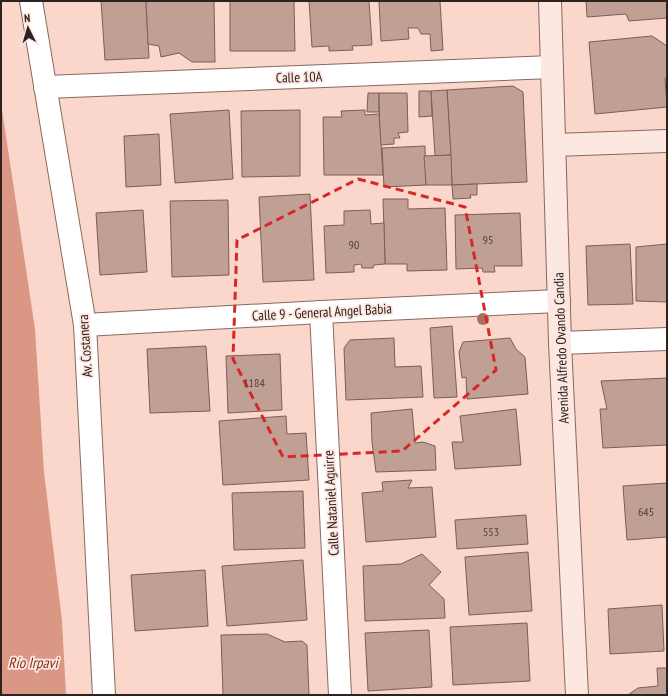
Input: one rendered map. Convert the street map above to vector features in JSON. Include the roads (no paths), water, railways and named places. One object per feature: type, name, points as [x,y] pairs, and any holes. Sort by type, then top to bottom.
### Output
[{"type":"main road","name":"Avenida Alfredo Ovando Candia","points":[[550,1],[560,344],[577,695]]},
{"type":"main road","points":[[555,145],[667,141]]},
{"type":"street","name":"Av. Costanera","points":[[31,1],[85,324],[104,695]]},
{"type":"street","name":"Calle 10A","points":[[46,87],[552,67]]},
{"type":"street","name":"Calle 9 - General Angel Babia","points":[[85,324],[559,301]]},
{"type":"street","name":"Calle Nataniel Aguirre","points":[[321,312],[340,695]]},
{"type":"street","points":[[560,344],[667,339]]},
{"type":"water","name":"Río Irpavi","points":[[1,103],[35,329],[44,472],[62,621],[66,695],[1,695]]}]
